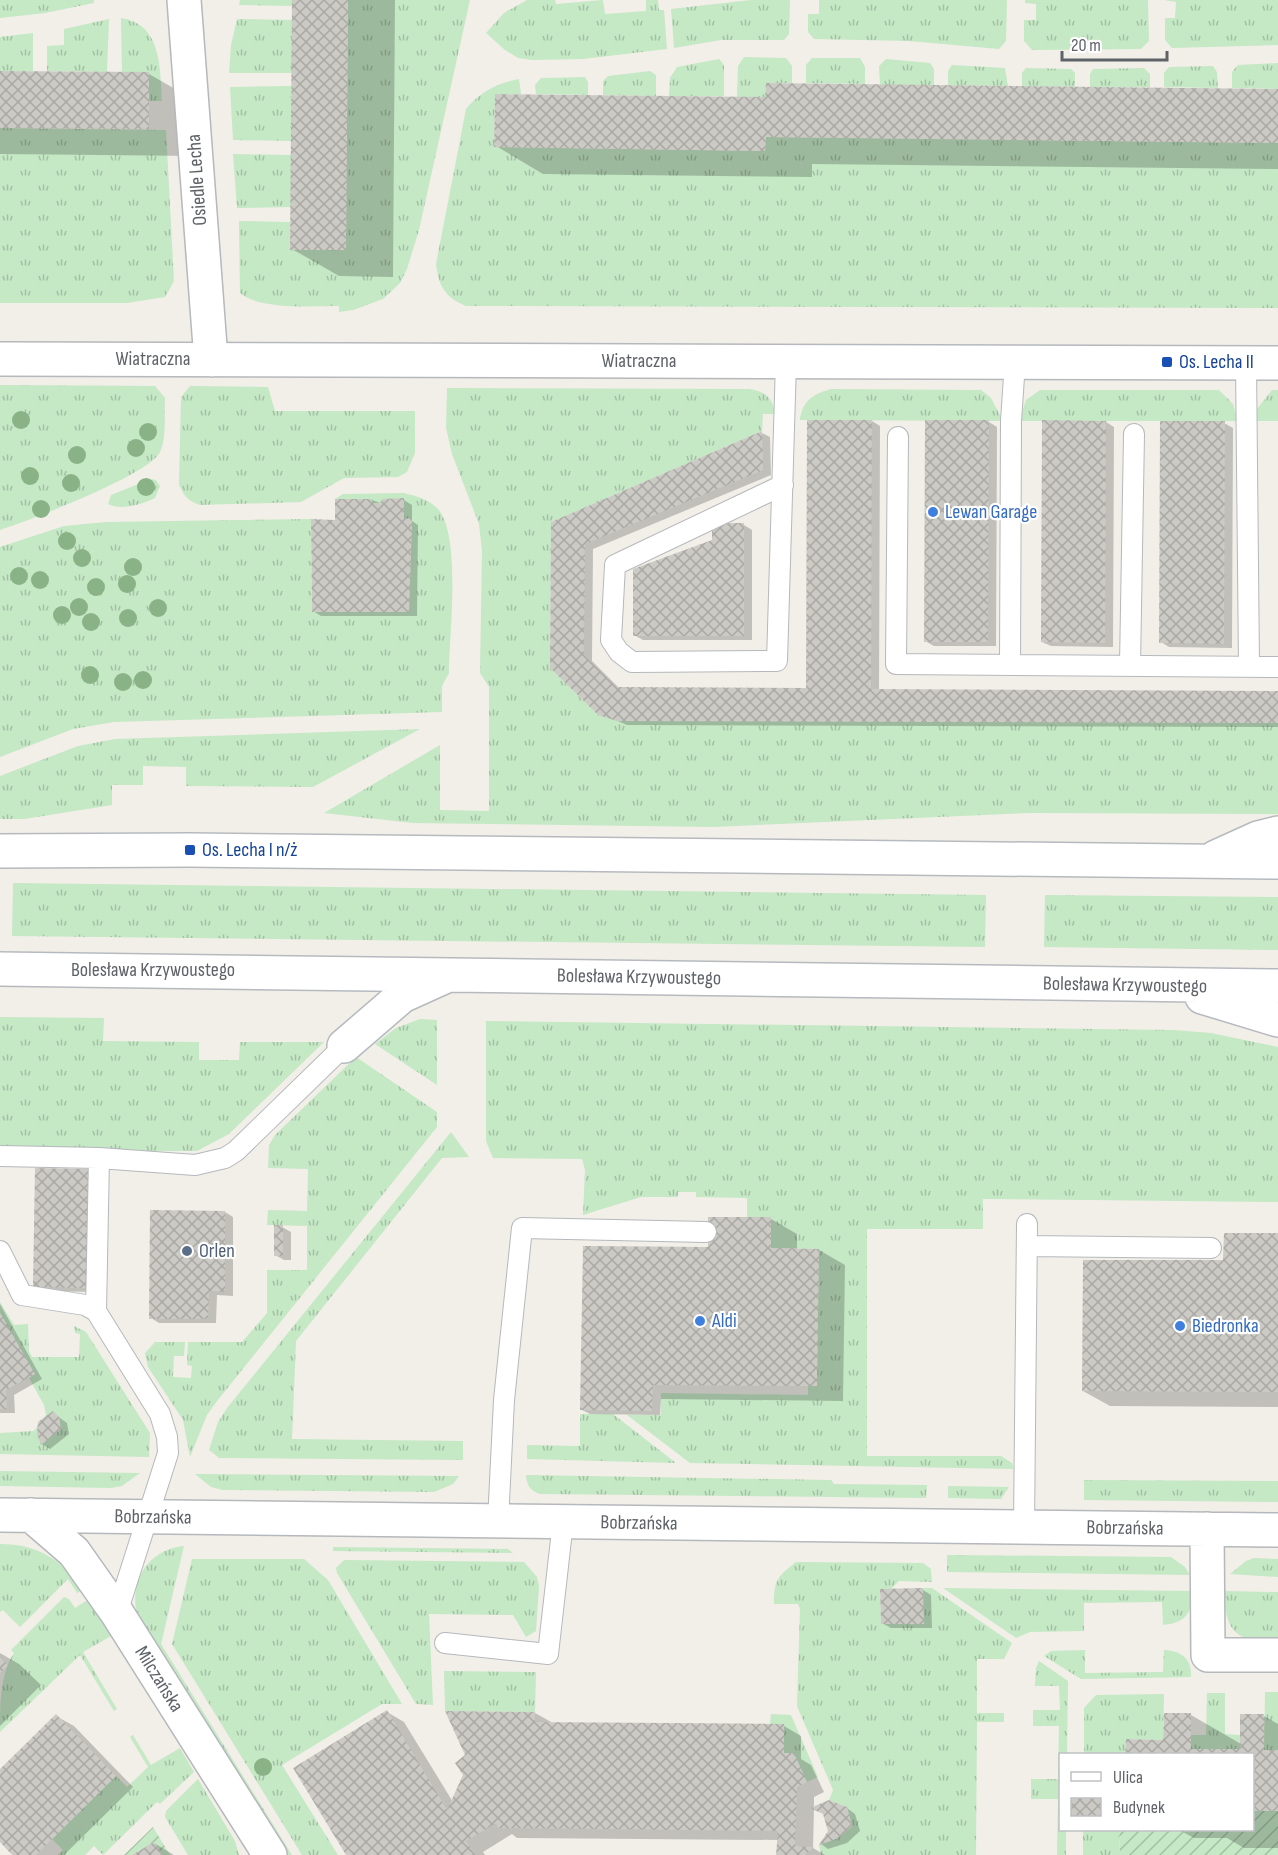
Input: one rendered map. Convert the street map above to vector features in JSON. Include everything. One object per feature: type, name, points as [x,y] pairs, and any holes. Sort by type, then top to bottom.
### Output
[{"type":"street","name":"Osiedle Lecha","points":[[184,0],[211,360]]},
{"type":"street","name":"Wiatraczna","points":[[0,359],[1262,363]]},
{"type":"street","points":[[1207,861],[1258,838],[1278,833]]},
{"type":"street","points":[[0,851],[190,850],[1278,862]]},
{"type":"street","name":"Bolesława Krzywoustego","points":[[0,969],[1278,986]]},
{"type":"street","points":[[345,1046],[402,996],[430,982],[457,974]]},
{"type":"street","points":[[1135,985],[1202,997],[1278,1020]]},
{"type":"street","name":"Bobrzańska","points":[[16,1515],[1278,1530]]},
{"type":"street","name":"Milczańska","points":[[16,1515],[74,1552],[117,1613],[270,1855]]},
{"type":"street","points":[[1207,1529],[1208,1655],[1278,1654]]},
{"type":"lane","points":[[783,485],[615,565],[611,640],[619,652],[632,662],[777,661],[783,485],[786,362]]},
{"type":"lane","points":[[1010,665],[1011,421],[1015,362]]},
{"type":"lane","points":[[1250,667],[1262,363]]},
{"type":"lane","points":[[1130,666],[1134,434]]},
{"type":"lane","points":[[898,437],[896,664],[1278,667]]},
{"type":"lane","points":[[0,1156],[99,1158],[195,1165],[225,1158],[236,1151],[345,1046]]},
{"type":"lane","points":[[96,1311],[99,1158]]},
{"type":"lane","points":[[1024,1527],[1027,1224]]},
{"type":"lane","points":[[498,1522],[504,1400],[522,1228],[705,1232]]},
{"type":"lane","points":[[1027,1246],[1211,1248]]},
{"type":"lane","points":[[0,1251],[22,1295],[85,1305],[96,1311],[165,1425],[168,1453],[117,1613]]},
{"type":"lane","points":[[445,1643],[548,1654],[563,1522]]},
{"type":"green space","points":[[0,0],[94,0],[94,3],[45,13],[0,18]]},
{"type":"green space","points":[[240,0],[292,0],[292,6],[239,5]]},
{"type":"green space","points":[[348,0],[470,0],[419,230],[407,269],[400,283],[383,299],[353,310],[339,312],[339,306],[287,306],[260,302],[240,293],[239,221],[290,222],[291,250],[346,250]]},
{"type":"green space","points":[[527,0],[555,0],[556,4],[603,0],[605,14],[646,11],[646,0],[658,0],[659,10],[664,10],[667,49],[583,59],[518,58],[486,33],[504,13]]},
{"type":"green space","points":[[751,0],[790,0],[789,34],[784,40],[721,40],[674,48],[671,9]]},
{"type":"green space","points":[[819,0],[1007,0],[1006,41],[999,49],[909,41],[814,39],[808,32],[808,14],[819,14]]},
{"type":"green space","points":[[1025,0],[1148,0],[1149,41],[1141,49],[1032,50],[1024,41],[1024,20],[1036,20],[1036,4],[1025,3]]},
{"type":"green space","points":[[1164,0],[1278,0],[1278,45],[1172,48],[1165,40],[1165,18],[1175,18],[1176,2]]},
{"type":"green space","points":[[121,18],[134,22],[151,38],[159,62],[162,101],[149,101],[149,72],[122,72]]},
{"type":"green space","points":[[109,19],[107,72],[47,71],[47,46],[64,45],[64,29]]},
{"type":"green space","points":[[237,19],[292,20],[292,73],[229,73],[231,45]]},
{"type":"green space","points":[[33,33],[33,71],[0,71],[0,37]]},
{"type":"green space","points":[[744,57],[786,58],[792,66],[792,83],[766,83],[765,97],[737,97],[738,66]]},
{"type":"green space","points":[[812,58],[860,58],[865,67],[865,84],[806,83],[806,65]]},
{"type":"green space","points":[[719,59],[724,65],[724,96],[669,96],[670,78],[677,67]]},
{"type":"green space","points":[[886,59],[930,63],[934,69],[934,85],[880,85],[879,66]]},
{"type":"green space","points":[[1278,63],[1278,89],[1232,88],[1232,72],[1238,65]]},
{"type":"green space","points":[[952,65],[1005,68],[1008,86],[948,85],[948,71]]},
{"type":"green space","points":[[1213,66],[1217,72],[1218,88],[1164,87],[1164,73],[1169,67]]},
{"type":"green space","points":[[1026,68],[1071,69],[1075,73],[1075,87],[1022,86],[1022,73]]},
{"type":"green space","points":[[1144,68],[1150,74],[1150,87],[1090,87],[1090,74],[1093,69]]},
{"type":"green space","points":[[650,71],[656,75],[656,96],[603,95],[603,81],[608,76]]},
{"type":"green space","points":[[585,77],[588,82],[588,95],[536,94],[535,85],[541,78]]},
{"type":"green space","points":[[519,79],[521,94],[495,94],[494,147],[765,151],[766,137],[1278,143],[1278,308],[466,306],[453,299],[444,290],[436,264],[466,109],[490,89]]},
{"type":"green space","points":[[291,86],[291,141],[233,140],[230,87]]},
{"type":"green space","points":[[0,128],[166,130],[174,281],[165,297],[127,303],[0,303]]},
{"type":"green space","points":[[233,154],[291,155],[291,207],[237,208]]},
{"type":"green space","points":[[0,385],[155,386],[165,398],[164,433],[160,452],[151,462],[112,484],[0,530]]},
{"type":"green space","points":[[190,386],[268,387],[275,411],[415,411],[415,453],[407,472],[398,477],[344,478],[301,502],[200,505],[187,498],[179,485],[181,397]]},
{"type":"green space","points":[[447,388],[749,389],[764,394],[772,404],[775,414],[763,414],[762,431],[551,522],[550,668],[598,715],[616,720],[1278,723],[1278,814],[1030,813],[714,827],[413,823],[324,813],[440,745],[440,810],[489,811],[489,687],[480,673],[482,551],[479,524],[452,454],[446,428]]},
{"type":"green space","points":[[831,389],[981,390],[991,398],[1003,421],[800,420],[803,408],[810,399]]},
{"type":"green space","points":[[1040,390],[1219,390],[1233,404],[1238,421],[1019,421],[1026,400]]},
{"type":"green space","points":[[1272,390],[1278,390],[1278,421],[1255,421],[1257,409]]},
{"type":"green space","points":[[151,479],[156,480],[160,486],[155,498],[125,507],[108,504],[111,495]]},
{"type":"green space","points":[[404,493],[426,500],[437,508],[445,521],[449,539],[452,561],[452,611],[449,673],[442,686],[442,712],[114,722],[73,729],[0,757],[0,547],[64,526],[106,522],[311,519],[312,611],[409,612],[412,520],[404,519],[404,499],[382,499],[382,503],[372,503],[372,499],[335,499],[343,494]]},
{"type":"green space","points":[[420,729],[313,787],[186,786],[186,767],[143,766],[143,785],[112,785],[112,805],[24,819],[0,819],[0,776],[78,746],[115,739]]},
{"type":"green space","points":[[13,883],[986,895],[985,947],[12,936]]},
{"type":"green space","points":[[1045,895],[1278,897],[1278,950],[1044,947]]},
{"type":"green space","points":[[0,1017],[104,1018],[103,1041],[199,1042],[199,1060],[239,1060],[240,1042],[324,1042],[229,1134],[197,1151],[18,1151],[0,1148]]},
{"type":"green space","points":[[420,1019],[437,1020],[437,1085],[375,1044],[396,1028]]},
{"type":"green space","points":[[486,1021],[1174,1030],[1211,1033],[1278,1047],[1278,1202],[983,1199],[983,1229],[867,1229],[867,1456],[1001,1456],[1012,1463],[1014,1469],[690,1463],[627,1415],[661,1415],[661,1393],[808,1395],[808,1386],[817,1386],[819,1249],[771,1248],[771,1217],[747,1217],[747,1198],[696,1197],[696,1192],[678,1192],[678,1197],[641,1197],[583,1215],[585,1170],[582,1159],[493,1158],[486,1141]]},
{"type":"green space","points":[[356,1057],[437,1112],[437,1127],[217,1401],[207,1415],[190,1457],[183,1420],[148,1367],[145,1353],[155,1342],[185,1342],[184,1356],[174,1356],[173,1377],[191,1378],[192,1366],[187,1365],[188,1342],[242,1342],[267,1313],[267,1270],[307,1270],[307,1226],[267,1225],[268,1210],[307,1211],[308,1169],[268,1168],[269,1145],[275,1135]]},
{"type":"green space","points":[[451,1132],[469,1157],[442,1158],[296,1341],[292,1439],[463,1441],[463,1460],[219,1458],[209,1450],[218,1422],[227,1408]]},
{"type":"green space","points":[[0,1302],[14,1325],[28,1324],[29,1351],[32,1357],[79,1357],[80,1334],[75,1333],[74,1326],[86,1332],[150,1433],[149,1457],[0,1454],[0,1433],[34,1431],[46,1415],[44,1405],[29,1378],[34,1374],[0,1313]]},
{"type":"green space","points":[[580,1414],[613,1414],[676,1463],[527,1459],[527,1445],[580,1446]]},
{"type":"green space","points":[[0,1471],[140,1473],[122,1486],[111,1488],[0,1486]]},
{"type":"green space","points":[[195,1474],[459,1476],[453,1484],[434,1492],[223,1490],[211,1487]]},
{"type":"green space","points":[[526,1475],[831,1480],[834,1484],[927,1485],[926,1498],[540,1494],[530,1487]]},
{"type":"green space","points":[[1084,1480],[1278,1481],[1278,1502],[1084,1500]]},
{"type":"green space","points":[[948,1486],[1009,1487],[1001,1499],[948,1498]]},
{"type":"green space","points":[[0,1544],[26,1547],[48,1555],[75,1579],[83,1590],[77,1593],[68,1579],[20,1627],[3,1610],[0,1612]]},
{"type":"green space","points":[[184,1546],[161,1644],[292,1855],[281,1855],[137,1615],[136,1590],[144,1569],[160,1554]]},
{"type":"green space","points":[[333,1547],[508,1549],[513,1553],[333,1551]]},
{"type":"green space","points":[[947,1555],[1171,1557],[1185,1567],[1190,1575],[947,1572]]},
{"type":"green space","points":[[1254,1558],[1278,1559],[1278,1577],[1230,1574],[1246,1561]]},
{"type":"green space","points":[[192,1559],[304,1559],[328,1580],[402,1704],[382,1704],[282,1765],[338,1855],[302,1855],[172,1644]]},
{"type":"green space","points":[[344,1560],[524,1562],[537,1577],[539,1586],[536,1631],[526,1637],[513,1615],[429,1614],[433,1705],[416,1704],[337,1573],[336,1568]]},
{"type":"green space","points":[[796,1562],[923,1563],[931,1569],[932,1582],[899,1581],[891,1589],[880,1589],[881,1623],[923,1624],[923,1588],[932,1588],[1012,1643],[1004,1659],[977,1659],[977,1713],[1004,1713],[1004,1722],[977,1722],[976,1855],[821,1855],[819,1845],[838,1838],[852,1826],[847,1807],[829,1800],[833,1790],[797,1706],[800,1609],[798,1604],[774,1604],[778,1580]]},
{"type":"green space","points":[[943,1588],[1192,1591],[1192,1599],[1186,1616],[1171,1624],[1163,1625],[1162,1602],[1084,1603],[1084,1631],[1030,1632],[1016,1638]]},
{"type":"green space","points":[[1225,1591],[1278,1592],[1278,1643],[1253,1640],[1236,1632],[1227,1617]]},
{"type":"green space","points":[[64,1597],[69,1599],[75,1608],[89,1599],[111,1636],[83,1652],[117,1709],[114,1711],[80,1655],[0,1732],[2,1690],[6,1670],[14,1653],[11,1650]]},
{"type":"green space","points":[[1085,1650],[1085,1673],[1163,1672],[1164,1650],[1176,1652],[1185,1657],[1190,1665],[1191,1677],[1081,1679],[1044,1656],[1051,1651]]},
{"type":"green space","points":[[1039,1661],[1068,1681],[1067,1753],[1059,1753],[1059,1831],[1066,1831],[1066,1855],[1057,1855],[1058,1799],[1031,1799],[1031,1779],[1058,1779],[1059,1726],[1033,1726],[1033,1710],[1060,1710],[1059,1686],[1035,1686],[1036,1668]]},
{"type":"green space","points":[[444,1671],[536,1672],[535,1712],[445,1711]]},
{"type":"green space","points":[[1265,1692],[1278,1692],[1278,1750],[1264,1750]]},
{"type":"green space","points":[[1207,1693],[1225,1693],[1225,1734],[1240,1735],[1240,1749],[1191,1749],[1191,1735],[1206,1735]]},
{"type":"green space","points":[[1164,1694],[1163,1740],[1126,1739],[1125,1753],[1084,1753],[1084,1708],[1096,1695]]},
{"type":"green space","points":[[771,1714],[791,1715],[818,1777],[807,1782],[784,1753],[784,1724],[770,1724]]},
{"type":"green space","points":[[133,1735],[151,1765],[180,1748],[194,1772],[160,1804],[157,1802],[103,1855],[94,1846],[85,1855],[58,1855],[63,1850],[52,1839],[116,1776],[127,1787],[148,1767],[130,1737]]},
{"type":"green space","points":[[198,1779],[235,1841],[239,1855],[188,1855],[165,1817],[166,1811]]},
{"type":"green space","points":[[1254,1811],[1278,1811],[1278,1855],[1120,1855],[1119,1831],[1254,1831]]},
{"type":"green space","points":[[153,1827],[170,1855],[162,1855],[154,1842],[132,1855],[124,1855]]},
{"type":"green space","points":[[1083,1831],[1119,1831],[1120,1855],[1083,1855]]},
{"type":"building","points":[[292,0],[348,0],[346,250],[290,250]]},
{"type":"building","points":[[0,71],[149,72],[149,129],[0,128]]},
{"type":"building","points":[[766,83],[1278,89],[1278,143],[766,137],[765,151],[494,147],[495,94],[765,97]]},
{"type":"building","points":[[807,420],[872,420],[871,689],[1278,691],[1278,723],[617,721],[598,715],[550,668],[551,522],[762,431],[763,470],[585,544],[584,655],[616,687],[806,688]]},
{"type":"building","points":[[925,420],[989,420],[988,642],[924,642]]},
{"type":"building","points":[[1042,420],[1106,421],[1105,643],[1041,642]]},
{"type":"building","points":[[1160,421],[1225,421],[1224,644],[1159,643]]},
{"type":"building","points":[[404,498],[404,519],[411,518],[412,521],[409,612],[312,612],[311,519],[335,520],[335,499],[372,499],[372,503],[382,503],[382,499]]},
{"type":"building","points":[[712,523],[744,523],[744,636],[633,636],[633,569],[712,540]]},
{"type":"building","points":[[35,1168],[88,1169],[87,1288],[33,1287]]},
{"type":"building","name":"Orlen","points":[[150,1210],[225,1211],[225,1292],[209,1291],[208,1319],[149,1319]]},
{"type":"building","name":"Aldi","points":[[708,1217],[771,1217],[771,1248],[819,1249],[817,1386],[653,1385],[652,1411],[580,1410],[583,1246],[708,1247]]},
{"type":"building","points":[[274,1225],[283,1225],[283,1256],[274,1256]]},
{"type":"building","name":"Biedronka","points":[[1224,1233],[1278,1233],[1278,1392],[1082,1391],[1083,1260],[1223,1260]]},
{"type":"building","points":[[0,1313],[35,1374],[6,1390],[7,1409],[0,1409]]},
{"type":"building","points":[[53,1411],[59,1417],[61,1429],[41,1445],[37,1434],[38,1422]]},
{"type":"building","points":[[923,1588],[924,1624],[881,1624],[880,1589]]},
{"type":"building","points":[[0,1657],[8,1665],[0,1673]]},
{"type":"building","points":[[387,1710],[447,1810],[463,1775],[455,1763],[465,1755],[445,1711],[535,1712],[535,1722],[784,1724],[784,1753],[794,1753],[807,1782],[797,1787],[795,1846],[814,1847],[805,1855],[776,1855],[778,1831],[498,1828],[496,1823],[466,1841],[475,1855],[346,1855],[293,1768]]},
{"type":"building","points":[[1164,1713],[1191,1713],[1191,1749],[1240,1749],[1240,1714],[1264,1714],[1264,1750],[1278,1750],[1278,1811],[1254,1811],[1254,1753],[1125,1753],[1126,1739],[1163,1740]]},
{"type":"building","points":[[56,1714],[116,1776],[36,1855],[12,1855],[0,1842],[0,1769]]},
{"type":"building","points":[[829,1800],[847,1807],[852,1826],[838,1838],[819,1845],[828,1831],[823,1814],[810,1808]]},
{"type":"building","points":[[154,1842],[162,1855],[132,1855]]},
{"type":"place","name":"Os. Lecha II","points":[[1167,362]]},
{"type":"place","name":"Lewan Garage","points":[[933,512]]},
{"type":"place","name":"Os. Lecha I n/ż","points":[[190,850]]},
{"type":"place","name":"Orlen","points":[[187,1251]]},
{"type":"place","name":"Aldi","points":[[700,1321]]},
{"type":"place","name":"Biedronka","points":[[1180,1326]]}]
